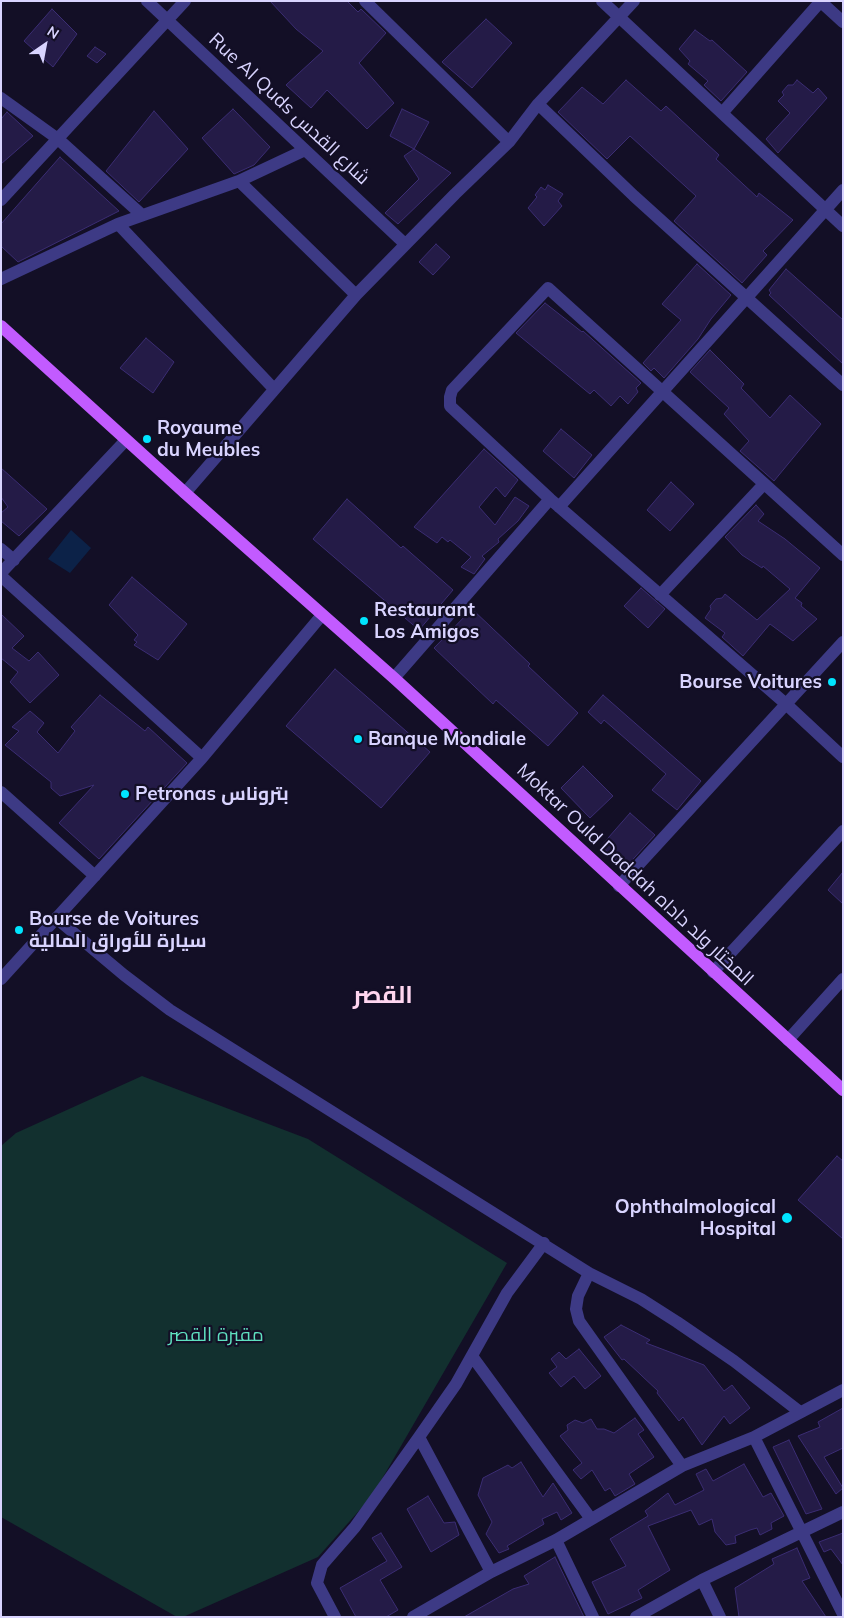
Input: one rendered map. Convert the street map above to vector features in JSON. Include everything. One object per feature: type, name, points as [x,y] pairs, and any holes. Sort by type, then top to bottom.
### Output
[{"type":"main road","name":"Moktar Ould Daddah المختار ولد داداه","points":[[1,326],[185,493],[394,678],[843,1090]]},
{"type":"street","name":"Rue Al Quds شارع القدس","points":[[147,1],[405,244]]},
{"type":"street","points":[[1,200],[185,1]]},
{"type":"street","points":[[365,1],[509,142]]},
{"type":"street","points":[[602,1],[843,226]]},
{"type":"street","points":[[185,493],[356,295],[509,142],[538,104],[634,1]]},
{"type":"street","points":[[723,112],[820,1],[843,22]]},
{"type":"street","points":[[1,98],[58,139],[142,215]]},
{"type":"street","points":[[538,104],[746,298],[843,385]]},
{"type":"street","points":[[1,279],[118,224],[239,181],[305,150]]},
{"type":"street","points":[[239,181],[356,295]]},
{"type":"street","points":[[394,678],[554,503],[661,391],[843,190]]},
{"type":"street","points":[[118,224],[274,389]]},
{"type":"street","points":[[843,555],[548,288],[452,390],[450,406],[554,503],[786,704],[843,757]]},
{"type":"street","points":[[126,440],[1,574],[202,758]]},
{"type":"street","points":[[660,595],[764,484]]},
{"type":"street","points":[[1,549],[14,560]]},
{"type":"street","points":[[1,979],[202,758],[322,615]]},
{"type":"street","points":[[619,886],[843,642]]},
{"type":"street","points":[[1,792],[95,876]]},
{"type":"street","points":[[713,972],[843,831]]},
{"type":"street","points":[[56,918],[124,975],[170,1010],[589,1273],[641,1299],[742,1367],[800,1412]]},
{"type":"street","points":[[788,1040],[843,979]]},
{"type":"street","points":[[335,1617],[317,1583],[319,1570],[360,1520],[419,1437],[472,1356],[507,1293],[544,1243]]},
{"type":"street","points":[[589,1273],[578,1296],[576,1309],[579,1321],[682,1466]]},
{"type":"street","points":[[472,1356],[591,1520]]},
{"type":"street","points":[[412,1617],[491,1572],[556,1540],[682,1466],[754,1437],[843,1390]]},
{"type":"street","points":[[419,1437],[491,1572]]},
{"type":"street","points":[[754,1437],[843,1614]]},
{"type":"street","points":[[636,1617],[702,1580],[843,1512]]},
{"type":"street","points":[[556,1540],[593,1617]]},
{"type":"street","points":[[702,1580],[720,1617]]},
{"type":"green space","name":"مقبرة القصر","points":[[142,1076],[308,1139],[507,1263],[372,1496],[318,1557],[183,1617],[177,1617],[1,1517],[1,1146],[16,1133]]},
{"type":"water","points":[[71,530],[91,548],[70,573],[48,559]]},
{"type":"building","points":[[270,1],[347,1],[358,12],[361,9],[386,33],[359,63],[394,103],[367,129],[327,90],[311,108],[286,85],[323,51],[296,29]]},
{"type":"building","points":[[52,9],[77,34],[53,67],[24,41]]},
{"type":"building","points":[[486,19],[512,43],[472,88],[442,62]]},
{"type":"building","points":[[695,30],[710,41],[712,40],[747,72],[721,101],[704,85],[708,81],[688,64],[690,61],[679,49]]},
{"type":"building","points":[[95,47],[106,54],[97,63],[87,56]]},
{"type":"building","points":[[626,80],[661,111],[666,106],[719,155],[716,159],[757,197],[759,193],[793,220],[763,251],[767,255],[742,283],[674,221],[696,196],[630,136],[607,159],[558,112],[582,87],[603,104]]},
{"type":"building","points":[[797,80],[813,93],[818,88],[827,98],[778,153],[766,139],[790,113],[778,101],[784,95],[782,92],[788,85],[793,85]]},
{"type":"building","points":[[233,109],[270,147],[254,165],[234,174],[202,138]]},
{"type":"building","points":[[402,109],[429,122],[414,149],[390,136]]},
{"type":"building","points":[[154,111],[188,149],[139,202],[106,171]]},
{"type":"building","points":[[7,112],[33,136],[1,164],[1,119]]},
{"type":"building","points":[[414,149],[451,173],[398,224],[385,213],[419,179],[404,156]]},
{"type":"building","points":[[60,157],[119,211],[18,262],[1,246],[1,224]]},
{"type":"building","points":[[548,185],[563,194],[558,201],[562,206],[544,226],[528,208],[537,197],[535,195],[541,187],[545,190]]},
{"type":"building","points":[[436,244],[450,257],[433,275],[419,262]]},
{"type":"building","points":[[697,264],[731,295],[711,319],[698,339],[664,378],[654,368],[651,371],[643,363],[681,320],[662,304]]},
{"type":"building","points":[[786,269],[843,320],[843,364],[769,295],[771,293],[769,290]]},
{"type":"building","points":[[545,303],[583,331],[641,383],[636,388],[638,392],[628,404],[620,396],[611,406],[594,390],[590,394],[516,333]]},
{"type":"building","points":[[146,338],[174,362],[153,393],[120,368]]},
{"type":"building","points":[[710,350],[744,384],[741,388],[770,418],[790,395],[821,424],[774,481],[740,451],[749,441],[724,414],[729,408],[690,372]]},
{"type":"building","points":[[561,429],[592,455],[574,478],[543,451]]},
{"type":"building","points":[[484,449],[518,480],[505,497],[496,487],[479,507],[495,525],[515,497],[529,506],[518,521],[498,539],[499,542],[482,556],[485,559],[474,574],[461,567],[471,557],[450,540],[448,542],[442,537],[437,543],[414,527]]},
{"type":"building","points":[[1,468],[47,509],[19,536],[1,521],[1,513],[8,507],[1,497]]},
{"type":"building","points":[[671,482],[694,504],[670,531],[647,510]]},
{"type":"building","points":[[347,499],[401,548],[403,546],[453,590],[419,630],[313,539]]},
{"type":"building","points":[[756,505],[764,514],[758,521],[785,539],[820,568],[795,598],[802,603],[801,606],[817,619],[793,641],[770,624],[743,656],[722,637],[725,633],[705,618],[711,609],[710,606],[716,599],[722,598],[725,594],[757,620],[790,589],[763,566],[762,568],[742,555],[725,537]]},
{"type":"building","points":[[132,577],[187,624],[158,660],[134,645],[137,642],[134,640],[138,635],[109,605]]},
{"type":"building","points":[[641,588],[665,609],[648,628],[624,606]]},
{"type":"building","points":[[472,609],[578,713],[548,746],[496,700],[493,704],[434,648]]},
{"type":"building","points":[[1,614],[24,636],[12,648],[29,661],[38,652],[59,675],[30,703],[10,682],[18,672],[1,658]]},
{"type":"building","name":"Banque Mondiale","points":[[335,669],[430,752],[381,808],[286,726]]},
{"type":"building","points":[[100,695],[145,731],[148,727],[187,763],[99,859],[59,823],[94,785],[60,796],[51,788],[51,782],[5,745],[19,731],[12,727],[30,711],[44,723],[37,732],[58,753],[75,731],[71,727]]},
{"type":"building","points":[[603,695],[701,781],[677,810],[652,790],[666,774],[604,720],[601,724],[588,712]]},
{"type":"building","points":[[583,766],[613,796],[590,818],[561,788]]},
{"type":"building","points":[[630,813],[655,835],[625,868],[601,846]]},
{"type":"building","points":[[843,872],[843,904],[828,890]]},
{"type":"building","points":[[837,1156],[843,1161],[843,1239],[798,1200]]},
{"type":"building","points":[[621,1325],[650,1340],[646,1343],[704,1365],[724,1391],[732,1385],[750,1408],[730,1424],[724,1416],[702,1445],[683,1417],[679,1421],[657,1393],[658,1391],[624,1359],[622,1360],[604,1337]]},
{"type":"building","points":[[579,1349],[601,1376],[585,1389],[574,1376],[561,1387],[549,1373],[557,1367],[551,1359],[559,1352],[566,1359]]},
{"type":"building","points":[[843,1408],[843,1448],[824,1457],[843,1488],[836,1494],[798,1436],[820,1427],[818,1422]]},
{"type":"building","points":[[635,1418],[644,1430],[638,1434],[654,1457],[629,1474],[635,1484],[615,1496],[610,1488],[605,1491],[592,1470],[581,1479],[573,1470],[582,1463],[560,1436],[568,1430],[567,1425],[575,1420],[583,1423],[591,1419],[597,1429],[604,1429],[614,1433]]},
{"type":"building","points":[[789,1440],[822,1509],[806,1514],[773,1447]]},
{"type":"building","points":[[521,1462],[543,1497],[553,1483],[572,1513],[561,1520],[557,1512],[542,1519],[544,1524],[507,1546],[509,1549],[499,1553],[486,1534],[492,1522],[478,1495],[483,1478],[508,1465],[512,1468]]},
{"type":"building","points":[[744,1464],[763,1497],[771,1493],[784,1516],[771,1523],[772,1529],[760,1535],[757,1528],[750,1530],[735,1536],[736,1543],[726,1545],[715,1532],[712,1519],[699,1525],[691,1510],[648,1526],[670,1570],[638,1590],[642,1598],[608,1614],[592,1582],[626,1566],[610,1539],[648,1516],[645,1511],[668,1493],[675,1505],[704,1490],[696,1474],[706,1469],[713,1481]]},
{"type":"building","points":[[428,1496],[444,1523],[455,1522],[459,1535],[431,1552],[407,1509]]},
{"type":"building","points":[[381,1533],[402,1567],[380,1580],[398,1610],[386,1617],[356,1617],[340,1588],[387,1561],[372,1538]]},
{"type":"building","points":[[843,1533],[843,1565],[831,1549],[824,1552],[819,1542]]},
{"type":"building","points":[[797,1548],[810,1578],[802,1581],[826,1617],[739,1617],[735,1588],[774,1564],[772,1559]]},
{"type":"building","points":[[555,1557],[584,1617],[464,1617],[513,1589],[529,1584],[524,1576]]},
{"type":"place","name":"Royaume du Meubles","points":[[147,439]]},
{"type":"place","name":"Restaurant Los Amigos","points":[[364,621]]},
{"type":"place","name":"Bourse Voitures","points":[[832,682]]},
{"type":"place","name":"Banque Mondiale","points":[[358,739]]},
{"type":"place","name":"Petronas بتروناس","points":[[125,794]]},
{"type":"place","name":"Bourse de Voitures سيارة للأوراق المالية","points":[[19,930]]},
{"type":"place","name":"Ophthalmological Hospital","points":[[787,1218]]},
{"type":"district","name":"القصر","points":[[383,996]]}]
